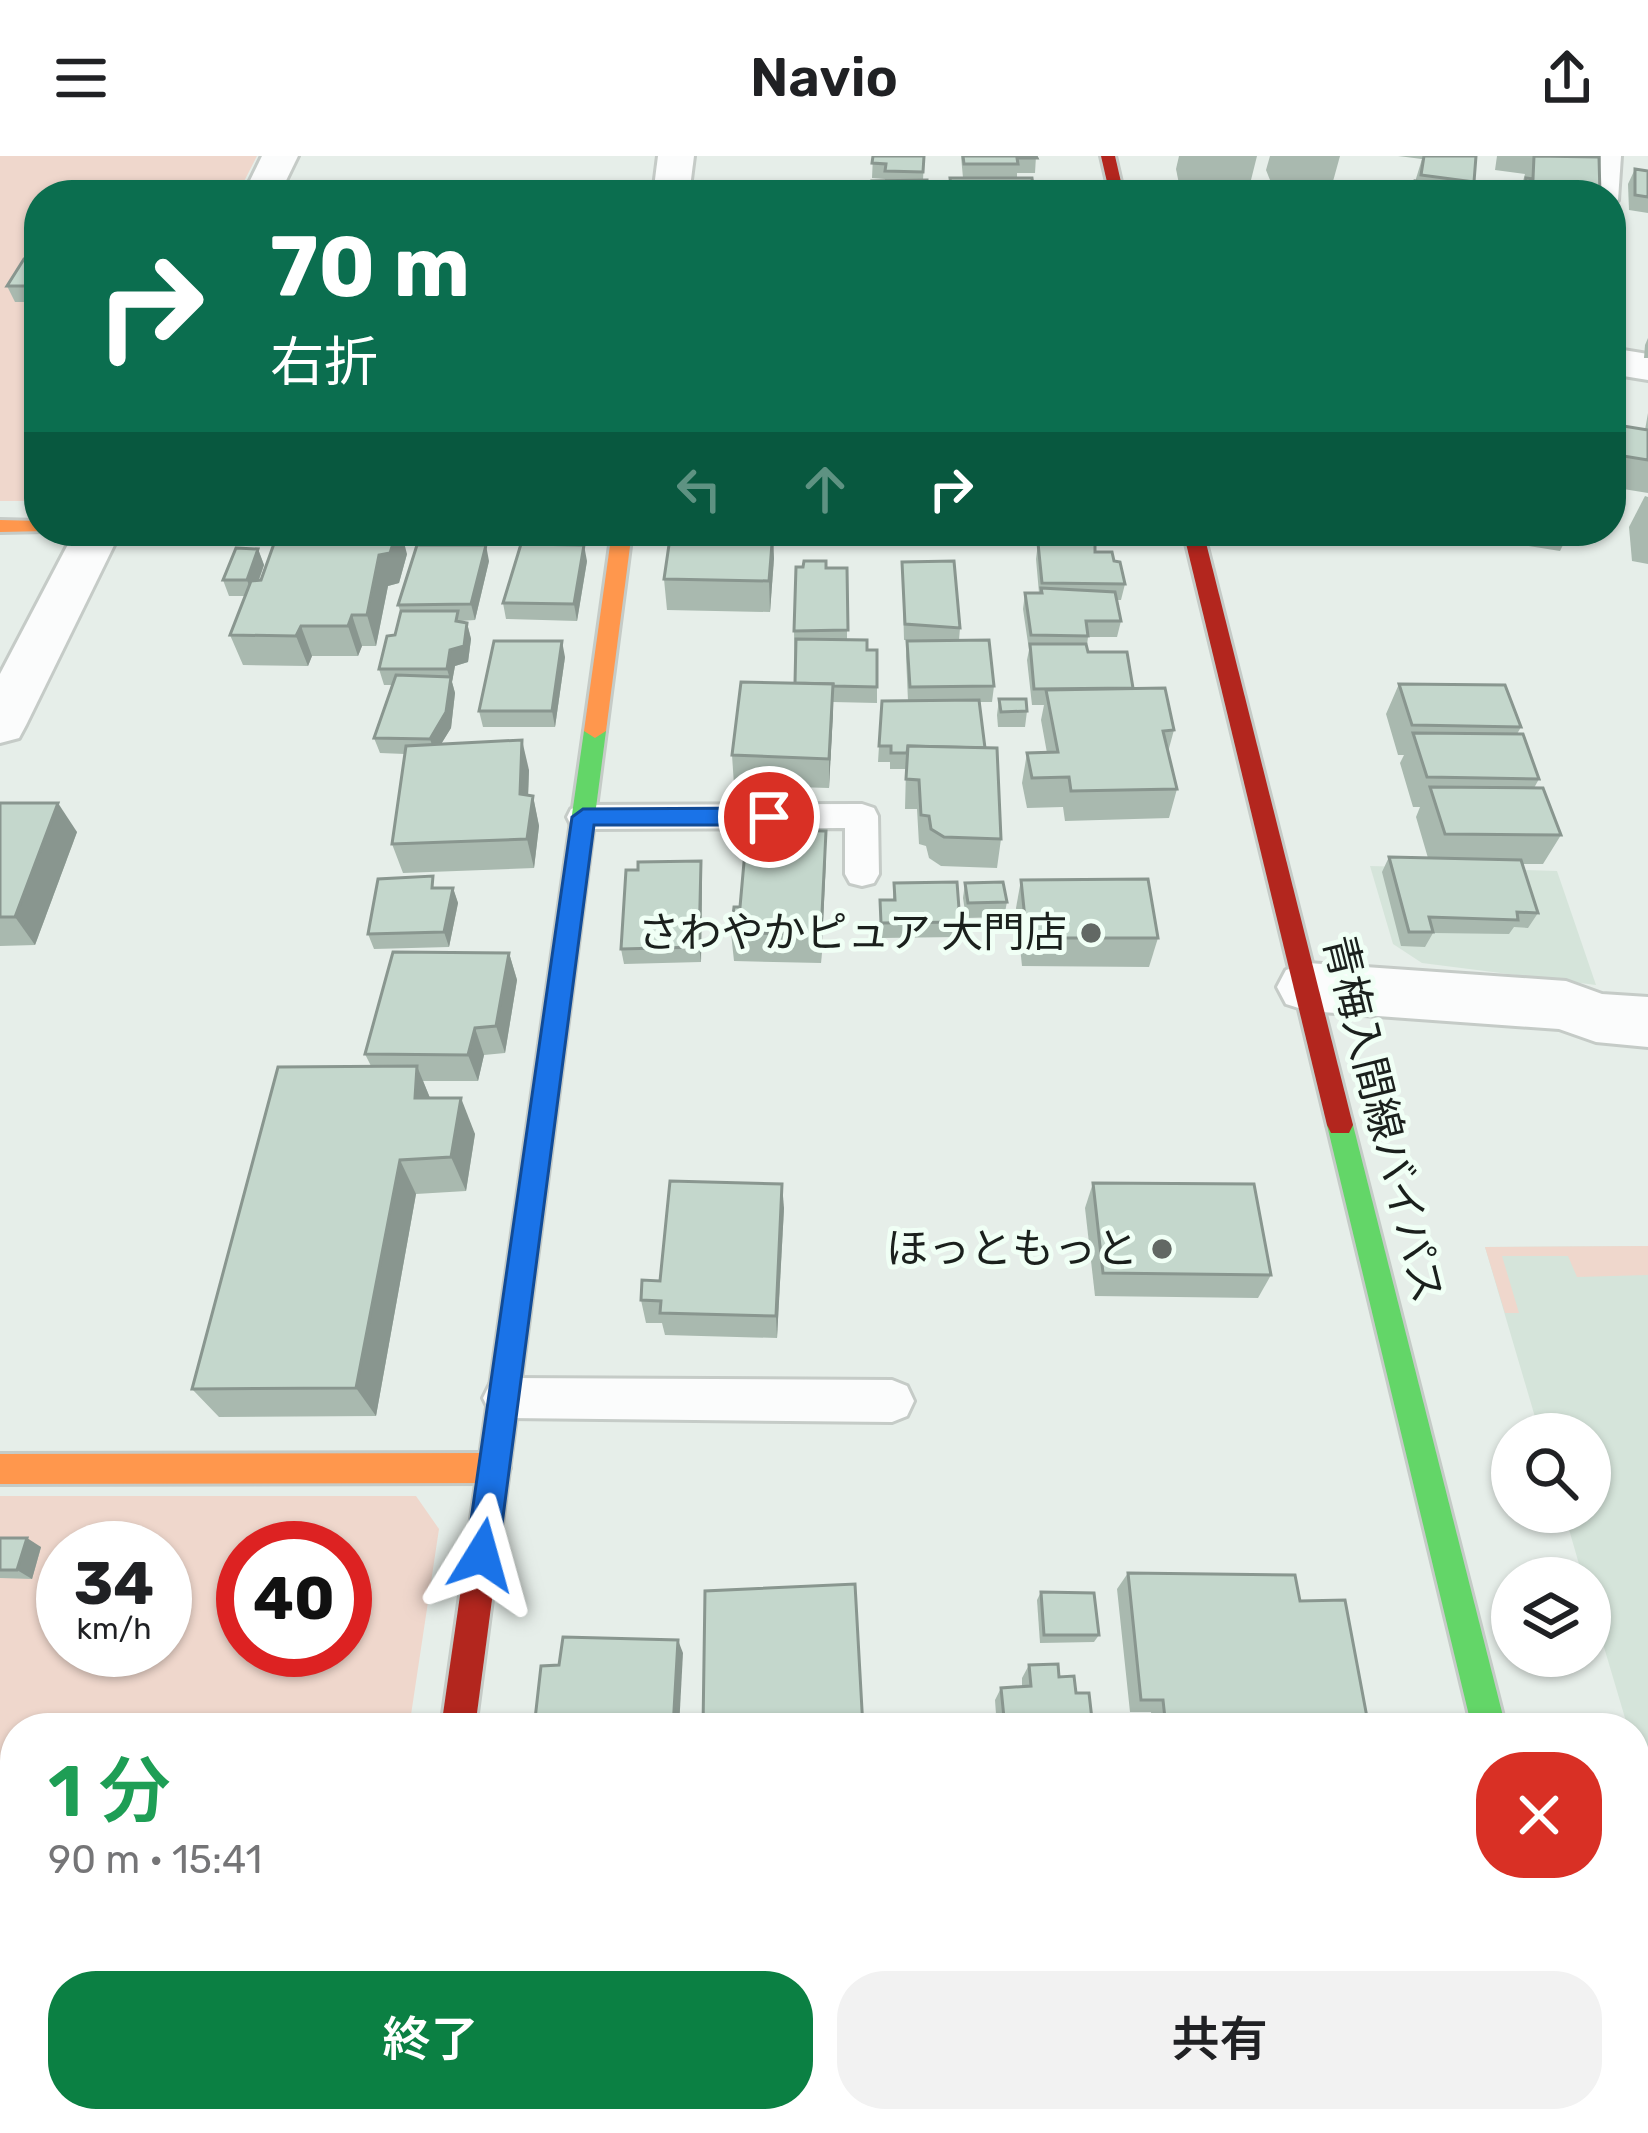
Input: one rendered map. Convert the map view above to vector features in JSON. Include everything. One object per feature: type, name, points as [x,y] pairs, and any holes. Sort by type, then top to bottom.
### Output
[{"type":"street","points":[[0,725],[90,546]]},
{"type":"street","points":[[460,1713],[620,546]]},
{"type":"street","name":"青梅入間線バイパス","points":[[1197,546],[1486,1713]]},
{"type":"street","points":[[1308,987],[1566,1005],[1596,1018],[1648,1022]]},
{"type":"street","points":[[0,1469],[494,1468]]},
{"type":"lane","points":[[583,817],[862,817],[862,874]]},
{"type":"lane","points":[[505,1398],[892,1401]]},
{"type":"shaded area","points":[[0,156],[257,156],[245,180],[24,180],[24,501],[0,501]]},
{"type":"shaded area","points":[[1370,866],[1557,871],[1596,985],[1422,963],[1393,944]]},
{"type":"shaded area","points":[[1648,1246],[1648,1713],[1624,1713],[1611,1671],[1611,1557],[1577,1557],[1570,1533],[1611,1533],[1611,1413],[1534,1413],[1485,1247]]},
{"type":"shaded area","points":[[1648,1246],[1648,1275],[1577,1277],[1568,1256],[1502,1256],[1519,1313],[1505,1313],[1485,1247]]},
{"type":"shaded area","points":[[0,1496],[416,1496],[439,1529],[411,1713],[0,1713]]},
{"type":"building","points":[[873,156],[924,156],[923,172],[885,171],[886,164],[872,163]]},
{"type":"building","points":[[963,156],[1037,158],[1017,158],[1018,164],[964,164]]},
{"type":"building","points":[[1424,156],[1476,156],[1474,180],[1421,175]]},
{"type":"building","points":[[1534,156],[1599,157],[1600,180],[1526,180],[1533,179]]},
{"type":"building","points":[[1635,169],[1648,171],[1648,197],[1635,195]]},
{"type":"building","points":[[950,178],[1032,180],[950,180]]},
{"type":"building","points":[[24,259],[24,286],[7,286]]},
{"type":"building","points":[[1626,426],[1648,430],[1648,460],[1626,456]]},
{"type":"building","points":[[273,546],[392,546],[390,553],[379,555],[367,615],[352,615],[348,626],[301,626],[296,636],[230,635],[251,581],[261,580]]},
{"type":"building","points":[[417,546],[486,546],[471,604],[398,605]]},
{"type":"building","points":[[520,546],[584,546],[574,604],[503,603]]},
{"type":"building","points":[[669,546],[772,546],[769,581],[664,579]]},
{"type":"building","points":[[1038,546],[1095,546],[1095,552],[1112,552],[1114,561],[1120,562],[1125,584],[1042,583]]},
{"type":"building","points":[[236,548],[258,549],[247,580],[223,580]]},
{"type":"building","points":[[804,561],[847,568],[848,630],[794,631],[796,567],[803,567]]},
{"type":"building","points":[[954,561],[960,628],[905,624],[902,562]]},
{"type":"building","points":[[1041,588],[1115,592],[1121,621],[1086,621],[1088,636],[1031,635],[1025,593],[1042,593]]},
{"type":"building","points":[[401,611],[458,611],[456,621],[467,623],[464,646],[450,650],[447,669],[379,669],[387,636],[395,635]]},
{"type":"building","points":[[796,639],[867,640],[867,650],[877,650],[877,687],[795,683]]},
{"type":"building","points":[[989,640],[994,686],[910,687],[907,641]]},
{"type":"building","points":[[494,641],[562,641],[552,711],[479,711]]},
{"type":"building","points":[[1030,644],[1086,644],[1088,652],[1127,652],[1133,688],[1034,689]]},
{"type":"building","points":[[396,675],[451,677],[446,712],[430,739],[374,738]]},
{"type":"building","points":[[741,682],[833,684],[829,759],[732,755]]},
{"type":"building","points":[[1399,684],[1505,685],[1521,727],[1412,725]]},
{"type":"building","points":[[1165,688],[1174,730],[1163,731],[1177,789],[1071,791],[1069,777],[1032,778],[1027,753],[1058,752],[1046,690]]},
{"type":"building","points":[[999,699],[1026,699],[1027,711],[1001,712]]},
{"type":"building","points":[[979,700],[985,748],[908,746],[907,753],[891,753],[891,746],[879,746],[882,701]]},
{"type":"building","points":[[1413,733],[1523,734],[1539,779],[1427,777]]},
{"type":"building","points":[[522,740],[520,794],[533,796],[527,839],[392,844],[406,746]]},
{"type":"building","points":[[908,746],[997,748],[1001,839],[944,837],[931,829],[929,816],[921,815],[919,780],[906,779]]},
{"type":"building","points":[[1430,787],[1543,788],[1561,835],[1445,834]]},
{"type":"building","points":[[0,803],[58,803],[15,917],[0,917]]},
{"type":"building","points":[[755,830],[826,831],[821,934],[731,933],[734,907],[740,907],[745,851],[754,851]]},
{"type":"building","points":[[1389,857],[1521,860],[1538,913],[1517,912],[1518,920],[1429,917],[1433,932],[1409,932]]},
{"type":"building","points":[[701,861],[699,947],[621,949],[626,870],[638,870],[638,862]]},
{"type":"building","points":[[433,876],[432,888],[453,888],[444,932],[368,934],[378,879]]},
{"type":"building","points":[[1148,879],[1158,938],[1027,938],[1021,880]]},
{"type":"building","points":[[957,882],[960,922],[881,923],[880,900],[895,900],[894,883]]},
{"type":"building","points":[[1003,882],[1007,902],[968,903],[965,883]]},
{"type":"building","points":[[393,952],[509,953],[496,1026],[475,1028],[468,1055],[365,1054]]},
{"type":"building","points":[[417,1066],[415,1098],[461,1098],[451,1157],[400,1160],[356,1388],[192,1389],[278,1067]]},
{"type":"building","points":[[670,1181],[782,1184],[776,1316],[660,1313],[661,1301],[641,1300],[642,1280],[660,1281]]},
{"type":"building","points":[[1093,1183],[1254,1184],[1271,1275],[1103,1273]]},
{"type":"building","points":[[0,1538],[27,1538],[17,1570],[0,1570]]},
{"type":"building","points":[[1128,1573],[1295,1575],[1300,1601],[1345,1600],[1366,1713],[1164,1713],[1163,1700],[1141,1700]]},
{"type":"building","points":[[855,1584],[862,1713],[703,1713],[705,1591]]},
{"type":"building","points":[[1041,1592],[1094,1593],[1099,1635],[1044,1635]]},
{"type":"building","points":[[563,1637],[678,1640],[674,1713],[536,1713],[541,1666],[559,1665]]},
{"type":"building","points":[[1058,1664],[1059,1677],[1074,1676],[1076,1693],[1089,1693],[1091,1713],[1004,1713],[1001,1688],[1031,1686],[1029,1665]]},
{"type":"traffic: fast","points":[[532,1191],[595,731]]},
{"type":"traffic: fast","points":[[1340,1125],[1485,1713]]},
{"type":"traffic: slow","points":[[0,526],[24,527]]},
{"type":"traffic: slow","points":[[595,731],[620,546]]},
{"type":"traffic: slow","points":[[0,1469],[494,1468]]},
{"type":"traffic: jam","points":[[1108,156],[1114,180]]},
{"type":"traffic: jam","points":[[1197,546],[1340,1125]]},
{"type":"traffic: jam","points":[[460,1713],[532,1191]]},
{"type":"place","name":"さわやかピュア 大門店","points":[[1091,933]]},
{"type":"place","name":"ほっともっと","points":[[1162,1249]]},
{"type":"route","points":[[482,1555],[583,817],[769,817]]}]
